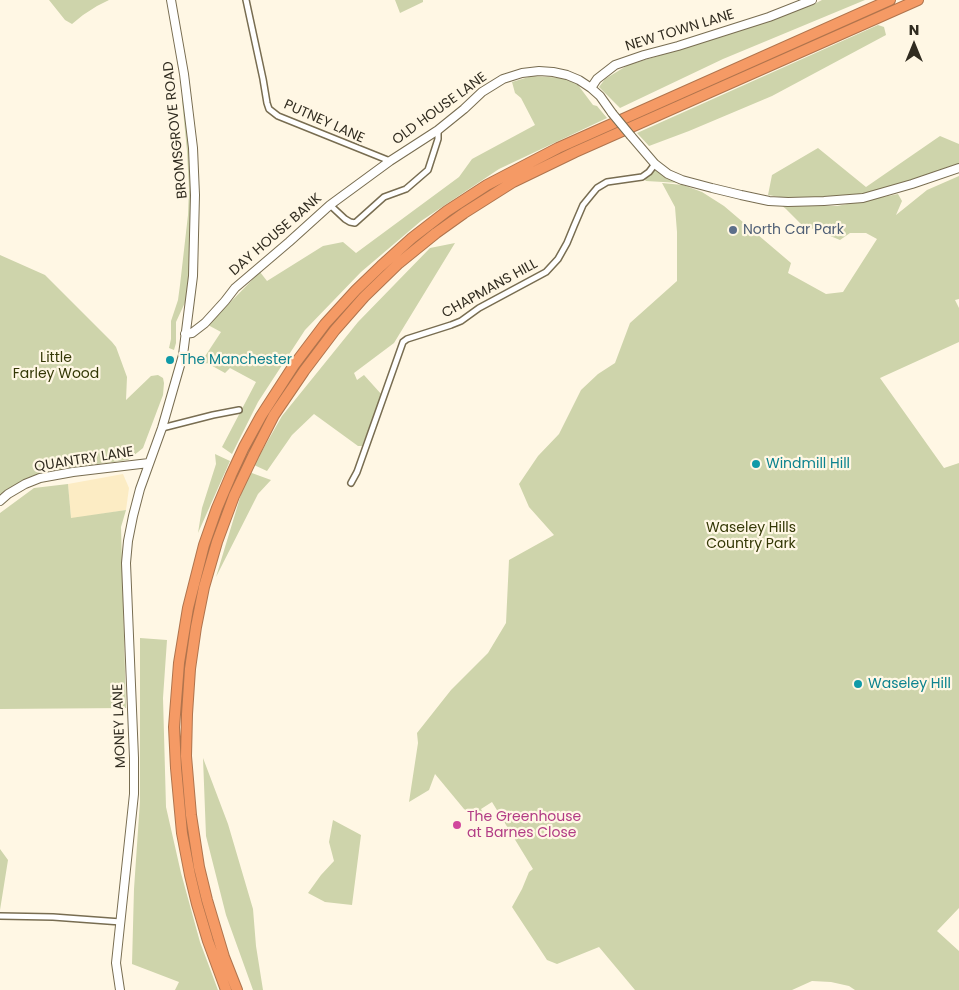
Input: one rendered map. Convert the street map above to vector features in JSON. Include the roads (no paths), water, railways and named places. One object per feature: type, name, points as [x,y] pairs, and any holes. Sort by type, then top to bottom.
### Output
[{"type":"highway","points":[[226,990],[197,904],[182,833],[174,726],[179,663],[192,592],[204,545],[217,508],[244,447],[294,365],[325,324],[381,266],[412,238],[487,185],[558,148],[890,0]]},
{"type":"highway","points":[[237,990],[224,957],[207,900],[199,866],[191,815],[186,756],[190,669],[204,587],[217,542],[234,496],[274,415],[304,371],[335,330],[364,297],[399,263],[464,213],[513,182],[592,144],[918,0]]},
{"type":"street","name":"BROMSGROVE ROAD","points":[[149,463],[162,428],[183,356],[193,276],[196,195],[193,148],[187,93],[171,0]]},
{"type":"street","name":"PUTNEY LANE","points":[[246,0],[269,109],[278,116],[390,162]]},
{"type":"street","name":"NEW TOWN LANE","points":[[591,88],[597,79],[615,65],[769,17],[812,0]]},
{"type":"street","name":"OLD HOUSE LANE","points":[[390,162],[438,130],[464,110],[482,92],[504,79],[522,73],[539,71],[567,75],[591,88],[600,96],[655,164],[668,174],[741,196],[788,202],[863,198],[959,168]]},
{"type":"street","points":[[330,205],[345,219],[355,223],[384,197],[406,189],[428,170],[438,139],[438,130]]},
{"type":"street","name":"DAY HOUSE BANK","points":[[185,334],[192,333],[205,323],[234,288],[330,205],[390,162]]},
{"type":"street","name":"CHAPMANS HILL","points":[[351,483],[357,472],[403,342],[406,339],[461,321],[479,308],[546,272],[558,259],[583,205],[597,188],[607,182],[642,177],[655,164]]},
{"type":"street","points":[[162,428],[239,410]]},
{"type":"street","name":"QUANTRY LANE","points":[[0,502],[8,494],[24,484],[40,478],[149,463]]},
{"type":"street","name":"MONEY LANE","points":[[120,990],[116,963],[134,794],[126,563],[133,516],[149,463]]},
{"type":"street","points":[[0,916],[53,917],[121,922]]},
{"type":"place","name":"North Car Park","points":[[733,230]]},
{"type":"place","name":"The Manchester","points":[[170,360]]},
{"type":"place","name":"Windmill Hill","points":[[756,464]]},
{"type":"place","name":"Waseley Hill","points":[[858,684]]},
{"type":"place","name":"The Greenhouse at Barnes Close","points":[[457,825]]},
{"type":"park label","name":"Little Farley Wood","points":[[56,366]]},
{"type":"park label","name":"Waseley Hills Country Park","points":[[751,536]]}]
